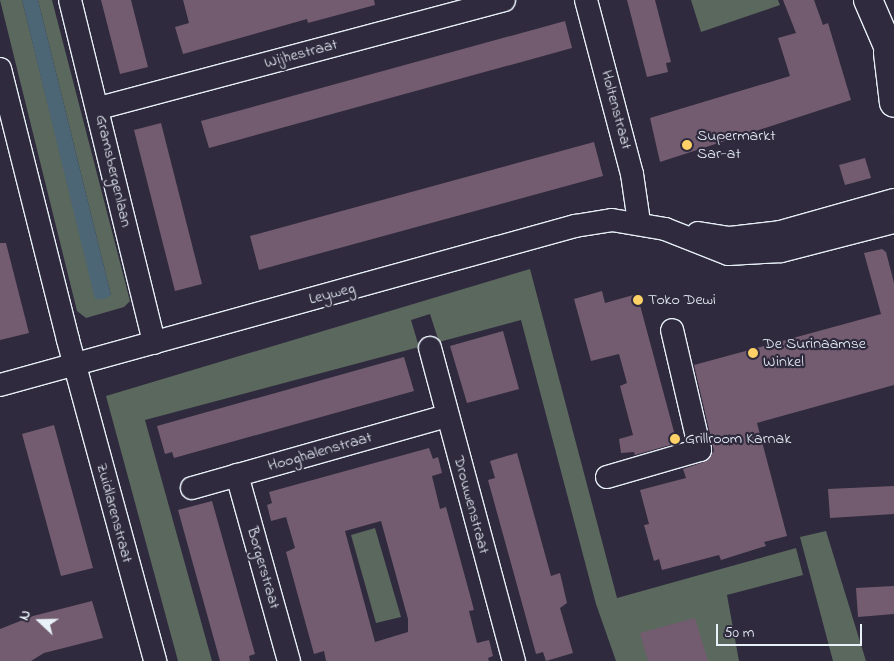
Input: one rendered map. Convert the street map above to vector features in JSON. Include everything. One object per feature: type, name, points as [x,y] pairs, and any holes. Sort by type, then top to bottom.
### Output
[{"type":"street","name":"Gramsbergenlaan","points":[[70,0],[99,108],[154,343]]},
{"type":"street","name":"Wijhestraat","points":[[99,108],[504,0]]},
{"type":"street","name":"Holtenstraat","points":[[586,0],[632,174],[639,222]]},
{"type":"street","points":[[868,0],[891,56],[894,103]]},
{"type":"street","points":[[0,69],[9,140],[74,364]]},
{"type":"street","name":"Leyweg","points":[[665,229],[730,238],[780,232],[894,200]]},
{"type":"street","name":"Leyweg","points":[[0,386],[575,226],[612,220],[639,222],[665,229],[728,254],[781,251],[894,222]]},
{"type":"street","points":[[607,477],[700,450],[672,330]]},
{"type":"street","name":"Drouwenstraat","points":[[430,348],[514,661]]},
{"type":"street","name":"Zuidlarenstraat","points":[[74,364],[155,661]]},
{"type":"street","name":"Hooghalenstraat","points":[[192,488],[447,416]]},
{"type":"street","name":"Borgerstraat","points":[[237,475],[289,661]]},
{"type":"green space","points":[[0,0],[22,0],[96,299],[111,295],[38,0],[52,0],[130,301],[124,307],[86,318],[77,311]]},
{"type":"green space","points":[[691,0],[778,0],[780,5],[701,32]]},
{"type":"green space","points":[[530,269],[617,598],[796,548],[803,575],[727,595],[739,661],[616,661],[596,604],[521,320],[439,342],[430,314],[411,320],[419,347],[145,420],[212,661],[178,661],[106,396]]},
{"type":"green space","points":[[375,528],[401,617],[376,623],[351,535]]},
{"type":"green space","points":[[826,531],[866,661],[833,661],[800,537]]},
{"type":"water","points":[[22,0],[38,0],[111,295],[105,299],[95,299]]},
{"type":"building","points":[[101,0],[131,0],[148,67],[120,74]]},
{"type":"building","points":[[183,0],[374,0],[375,5],[308,23],[307,19],[183,54],[175,27],[189,23]]},
{"type":"building","points":[[627,0],[655,0],[671,62],[666,63],[668,72],[647,77]]},
{"type":"building","points":[[783,0],[814,0],[823,25],[828,23],[851,100],[660,162],[650,118],[790,76],[778,38],[796,33]]},
{"type":"building","points":[[565,21],[572,48],[209,148],[201,121]]},
{"type":"building","points":[[161,123],[202,284],[175,291],[134,130]]},
{"type":"building","points":[[594,142],[603,176],[259,270],[250,236]]},
{"type":"building","points":[[865,158],[871,178],[845,185],[839,165]]},
{"type":"building","points":[[0,243],[6,243],[29,333],[0,340]]},
{"type":"building","points":[[882,249],[886,252],[894,283],[894,385],[757,423],[787,536],[764,542],[766,546],[721,560],[719,555],[662,570],[659,559],[654,561],[644,525],[649,524],[640,490],[686,478],[683,469],[704,462],[714,451],[694,365],[881,314],[864,253]]},
{"type":"building","points":[[602,291],[605,303],[637,294],[677,443],[635,455],[634,452],[621,453],[619,439],[633,435],[620,386],[627,383],[619,354],[591,361],[574,299]]},
{"type":"building","points":[[503,331],[519,389],[467,403],[450,346]]},
{"type":"building","points":[[404,357],[414,391],[174,458],[172,452],[165,454],[157,426]]},
{"type":"building","points":[[54,425],[93,568],[61,576],[22,434]]},
{"type":"building","points":[[429,448],[433,459],[438,457],[442,473],[432,476],[440,509],[446,507],[470,595],[474,610],[469,611],[477,643],[489,640],[493,656],[488,658],[489,661],[326,661],[324,651],[314,654],[286,552],[295,548],[286,517],[271,521],[267,505],[272,503],[269,492]],"holes":[[[381,521],[408,619],[408,632],[375,642],[345,531]]]},
{"type":"building","points":[[517,453],[551,576],[560,573],[567,603],[560,608],[573,653],[546,661],[543,652],[536,654],[488,480],[495,478],[490,461]]},
{"type":"building","points":[[894,486],[894,514],[830,518],[828,489]]},
{"type":"building","points":[[212,501],[255,654],[249,656],[250,661],[220,661],[178,510]]},
{"type":"building","points":[[894,586],[894,614],[858,617],[856,588]]},
{"type":"building","points":[[92,601],[103,638],[44,653],[31,661],[0,661],[0,629],[33,616]]},
{"type":"building","points":[[695,618],[708,661],[648,661],[640,633]]},
{"type":"place","name":"Supermarkt Sar-at","points":[[687,145]]},
{"type":"place","name":"Toko Dewi","points":[[638,300]]},
{"type":"place","name":"De Surinaamse Winkel","points":[[753,353]]},
{"type":"place","name":"Grillroom Karnak","points":[[675,439]]}]
